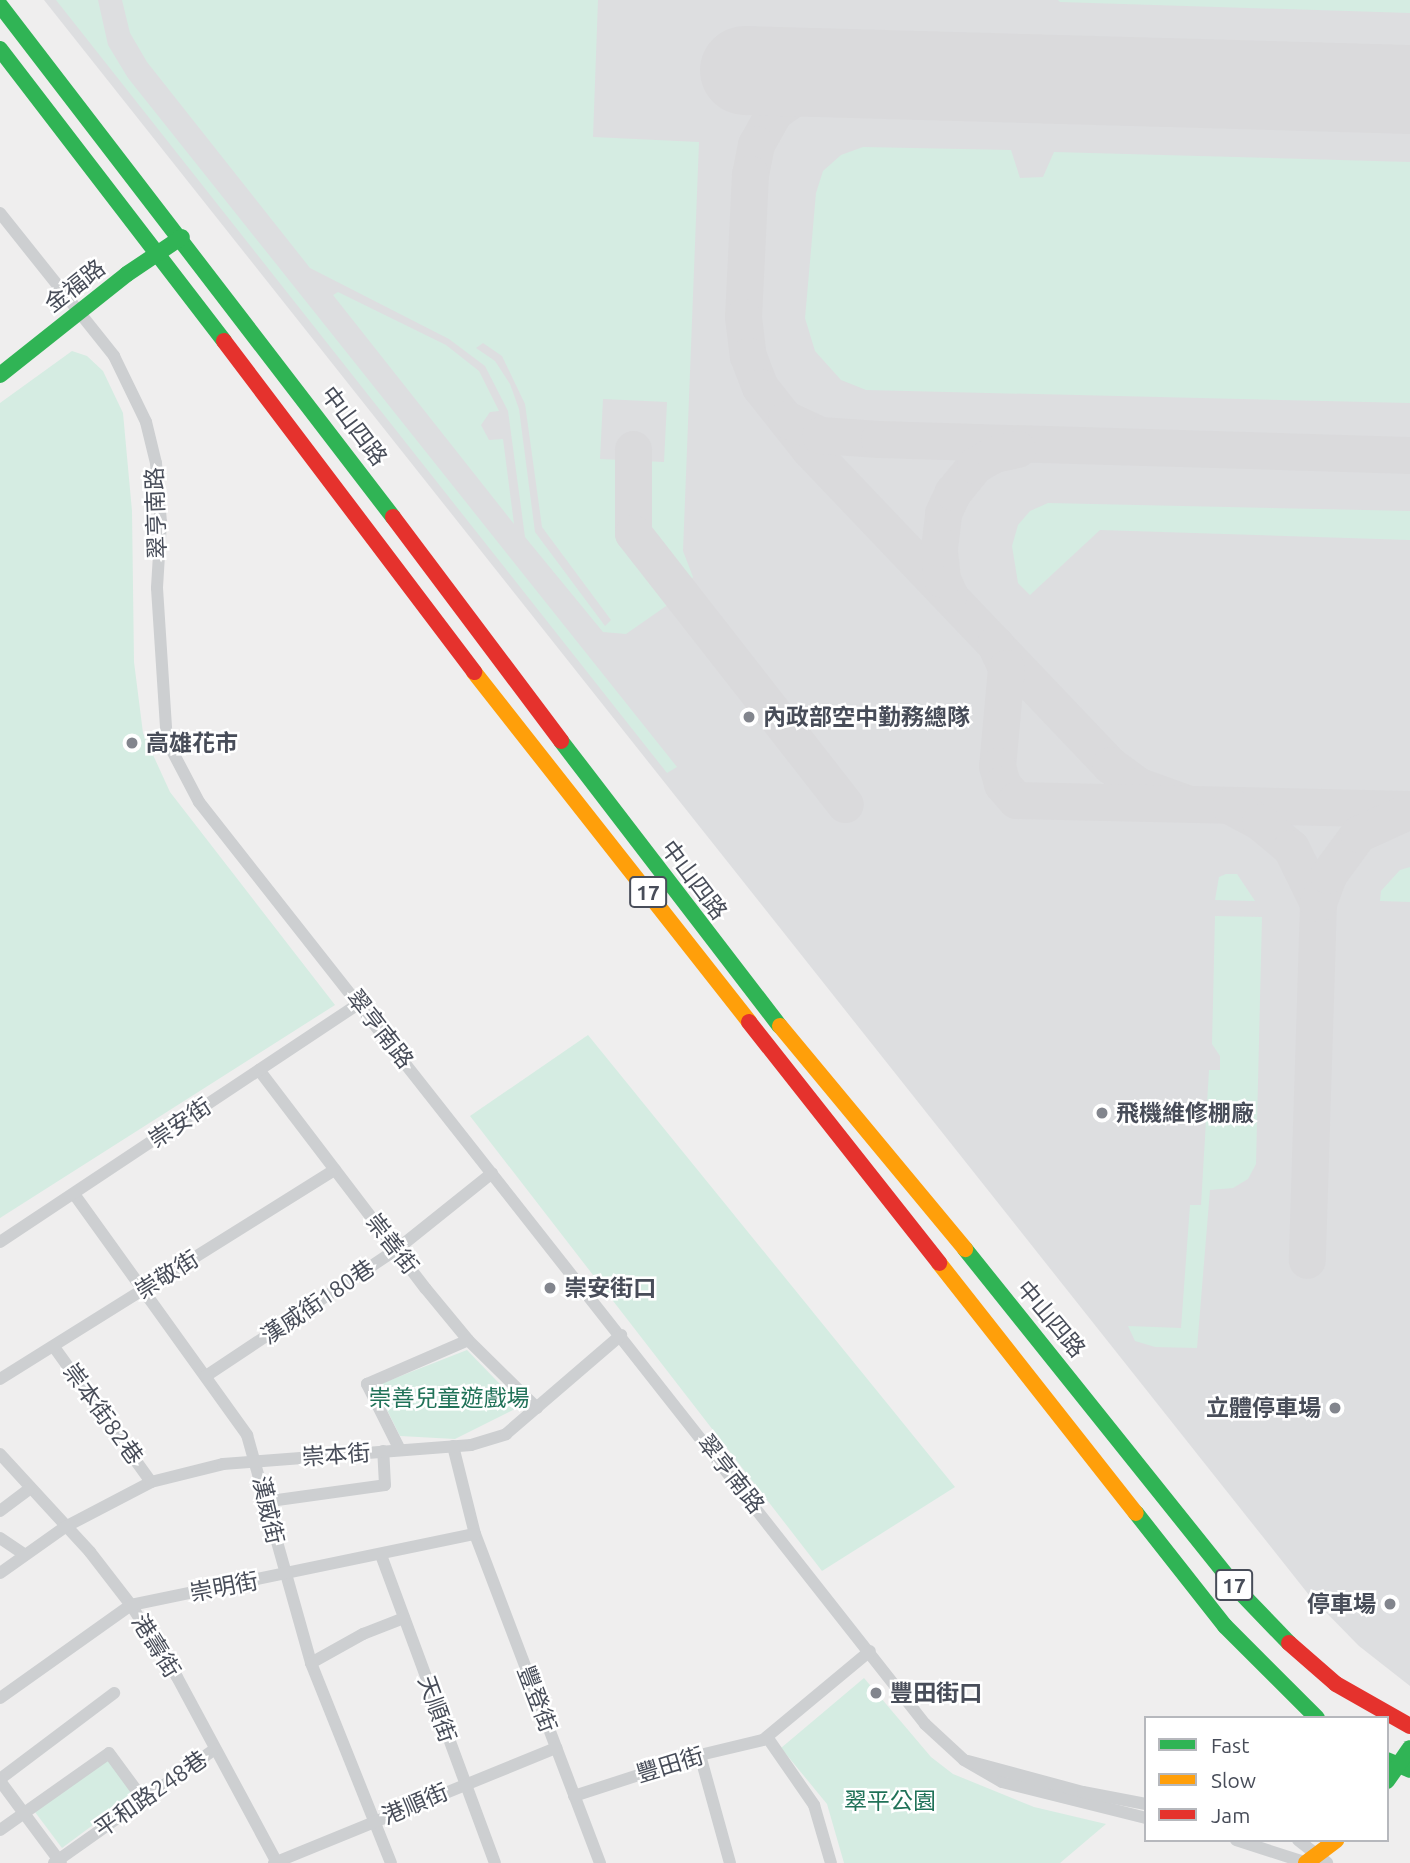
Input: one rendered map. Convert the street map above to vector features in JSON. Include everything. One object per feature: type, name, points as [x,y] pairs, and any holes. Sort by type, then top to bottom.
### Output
[{"type":"main road","name":"中山四路","points":[[0,5],[182,237],[728,963],[1094,1405],[1237,1589],[1300,1655],[1336,1684],[1410,1726]]},
{"type":"main road","name":"中山四路","points":[[0,49],[159,254],[362,530],[1199,1594],[1225,1626],[1315,1716]]},
{"type":"main road","name":"金福路","points":[[0,375],[77,313],[182,237]]},
{"type":"main road","points":[[1399,1765],[1410,1748]]},
{"type":"main road","points":[[1314,1861],[1334,1842]]},
{"type":"street","name":"翠亨南路","points":[[0,213],[77,313],[114,356],[146,422],[156,463],[161,522],[157,588],[167,741],[199,802],[360,1003],[925,1724],[986,1776],[1026,1791],[1144,1818]]},
{"type":"street","name":"崇安街","points":[[0,1242],[360,1003]]},
{"type":"street","name":"崇善街","points":[[259,1070],[468,1340],[537,1408]]},
{"type":"street","name":"崇敬街","points":[[0,1379],[335,1170]]},
{"type":"street","name":"漢威街180巷","points":[[206,1376],[396,1250],[492,1172]]},
{"type":"street","name":"漢威街","points":[[74,1194],[141,1291],[247,1435],[257,1461],[263,1502],[311,1663],[391,1863]]},
{"type":"street","name":"崇本街","points":[[0,1573],[65,1527],[151,1482],[223,1464],[453,1446],[506,1434],[621,1335]]},
{"type":"street","points":[[400,1450],[367,1384],[468,1340]]},
{"type":"street","name":"崇本街82巷","points":[[54,1347],[151,1482]]},
{"type":"street","name":"豐登街","points":[[453,1446],[475,1534],[600,1863]]},
{"type":"street","points":[[263,1502],[385,1485],[383,1451]]},
{"type":"street","name":"港壽街","points":[[0,1454],[131,1605],[215,1749],[276,1863]]},
{"type":"street","points":[[0,1511],[29,1489]]},
{"type":"street","name":"崇明街","points":[[0,1698],[131,1605],[475,1534]]},
{"type":"street","points":[[0,1538],[25,1555]]},
{"type":"street","name":"天順街","points":[[381,1555],[495,1863]]},
{"type":"street","points":[[311,1663],[363,1634],[404,1618]]},
{"type":"street","name":"豐田街","points":[[575,1796],[700,1755],[767,1737],[870,1651]]},
{"type":"street","points":[[58,1862],[0,1780],[114,1693]]},
{"type":"street","points":[[767,1737],[814,1805],[831,1863]]},
{"type":"street","name":"港順街","points":[[276,1863],[556,1748]]},
{"type":"street","name":"平和路248巷","points":[[58,1862],[142,1798],[215,1749]]},
{"type":"street","points":[[0,1830],[109,1753],[142,1798]]},
{"type":"street","points":[[700,1755],[730,1863]]},
{"type":"street","name":"翠亨南路","points":[[964,1760],[1083,1792],[1144,1804]]},
{"type":"street","points":[[1243,1842],[1314,1861]]},
{"type":"street","points":[[1300,1842],[1314,1861]]},
{"type":"shaded area","points":[[44,0],[1410,0],[1410,1686],[1359,1646],[1309,1595]]},
{"type":"green space","points":[[56,0],[98,0],[108,45],[128,78],[677,767],[667,773]]},
{"type":"green space","points":[[122,0],[598,0],[593,137],[699,142],[683,551],[693,577],[687,586],[641,527],[642,461],[664,462],[667,402],[603,399],[600,459],[622,460],[623,534],[671,597],[669,604],[626,634],[603,632],[525,537],[508,411],[485,366],[449,339],[310,268],[147,62],[130,33]],"holes":[[[483,343],[502,356],[525,404],[542,527],[611,620],[605,626],[535,532],[519,409],[510,384],[495,361],[476,348]]]},
{"type":"green space","points":[[1058,0],[1410,0],[1410,13],[1060,2]]},
{"type":"green space","points":[[863,147],[1011,150],[1020,178],[1043,177],[1054,152],[1410,162],[1410,403],[866,390],[841,380],[815,351],[805,318],[816,193],[823,171],[841,155]]},
{"type":"green space","points":[[338,292],[446,345],[479,371],[499,411],[490,412],[481,425],[489,440],[503,439],[514,524],[333,295]]},
{"type":"green space","points":[[72,351],[87,356],[103,371],[123,413],[132,511],[134,662],[143,733],[170,792],[335,1005],[0,1218],[0,403]]},
{"type":"green space","points":[[1048,503],[1410,511],[1410,540],[1100,530],[1030,595],[1018,583],[1012,546],[1018,525],[1030,511]]},
{"type":"green space","points":[[1410,867],[1410,902],[1380,901],[1381,891],[1400,870]]},
{"type":"green space","points":[[1237,874],[1255,901],[1215,900],[1219,877]]},
{"type":"green space","points":[[1215,916],[1262,917],[1256,1164],[1248,1179],[1233,1188],[1210,1190],[1197,1348],[1155,1347],[1135,1341],[1128,1326],[1181,1328],[1190,1205],[1201,1205],[1209,1070],[1220,1070],[1220,1056],[1212,1044]]},
{"type":"green space","points":[[588,1035],[955,1487],[822,1571],[470,1116]]},
{"type":"green space","name":"崇善兒童遊戲場","points":[[467,1350],[521,1406],[455,1439],[400,1436],[375,1386]]},
{"type":"green space","name":"翠平公園","points":[[864,1678],[931,1757],[953,1774],[1034,1807],[1106,1824],[1060,1863],[844,1863],[827,1804],[781,1748]]},
{"type":"green space","points":[[107,1755],[136,1793],[62,1848],[32,1808]]},
{"type":"taxiway","points":[[869,74],[808,88],[774,112],[756,144],[750,174],[743,317],[748,356],[760,387],[810,450],[1110,765],[1139,786],[1184,802]]},
{"type":"taxiway","points":[[786,419],[820,435],[879,439],[1410,455]]},
{"type":"taxiway","points":[[633,449],[633,533],[845,804]]},
{"type":"taxiway","points":[[949,594],[942,579],[939,548],[943,513],[953,492],[975,465],[994,454],[1017,449]]},
{"type":"taxiway","points":[[995,644],[1006,668],[997,766],[1002,784],[1016,800],[1410,809]]},
{"type":"taxiway","points":[[1230,806],[1260,822],[1291,848],[1318,903],[1307,1260]]},
{"type":"taxiway","points":[[1318,903],[1328,875],[1358,834],[1404,813]]},
{"type":"runway","points":[[744,70],[1410,89]]},
{"type":"traffic: fast","points":[[0,5],[393,517]]},
{"type":"traffic: fast","points":[[0,49],[224,341]]},
{"type":"traffic: fast","points":[[0,375],[127,274],[182,237]]},
{"type":"traffic: fast","points":[[561,741],[780,1026]]},
{"type":"traffic: fast","points":[[965,1249],[1237,1589],[1289,1643]]},
{"type":"traffic: fast","points":[[1136,1513],[1225,1626],[1315,1716]]},
{"type":"traffic: fast","points":[[1389,1778],[1410,1748]]},
{"type":"traffic: fast","points":[[1389,1761],[1410,1770]]},
{"type":"traffic: slow","points":[[474,672],[749,1022]]},
{"type":"traffic: slow","points":[[780,1026],[965,1249]]},
{"type":"traffic: slow","points":[[939,1263],[1136,1513]]},
{"type":"traffic: slow","points":[[1306,1863],[1333,1842]]},
{"type":"traffic: jam","points":[[224,341],[474,672]]},
{"type":"traffic: jam","points":[[393,517],[561,741]]},
{"type":"traffic: jam","points":[[749,1022],[939,1263]]},
{"type":"traffic: jam","points":[[1289,1643],[1336,1684],[1410,1726]]},
{"type":"place","name":"內政部空中勤務總隊","points":[[749,717]]},
{"type":"place","name":"高雄花市","points":[[132,743]]},
{"type":"place","name":"飛機維修棚廠","points":[[1102,1113]]},
{"type":"place","name":"崇安街口","points":[[550,1288]]},
{"type":"place","name":"立體停車場","points":[[1335,1408]]},
{"type":"place","name":"停車場","points":[[1390,1604]]},
{"type":"place","name":"豐田街口","points":[[876,1693]]}]
